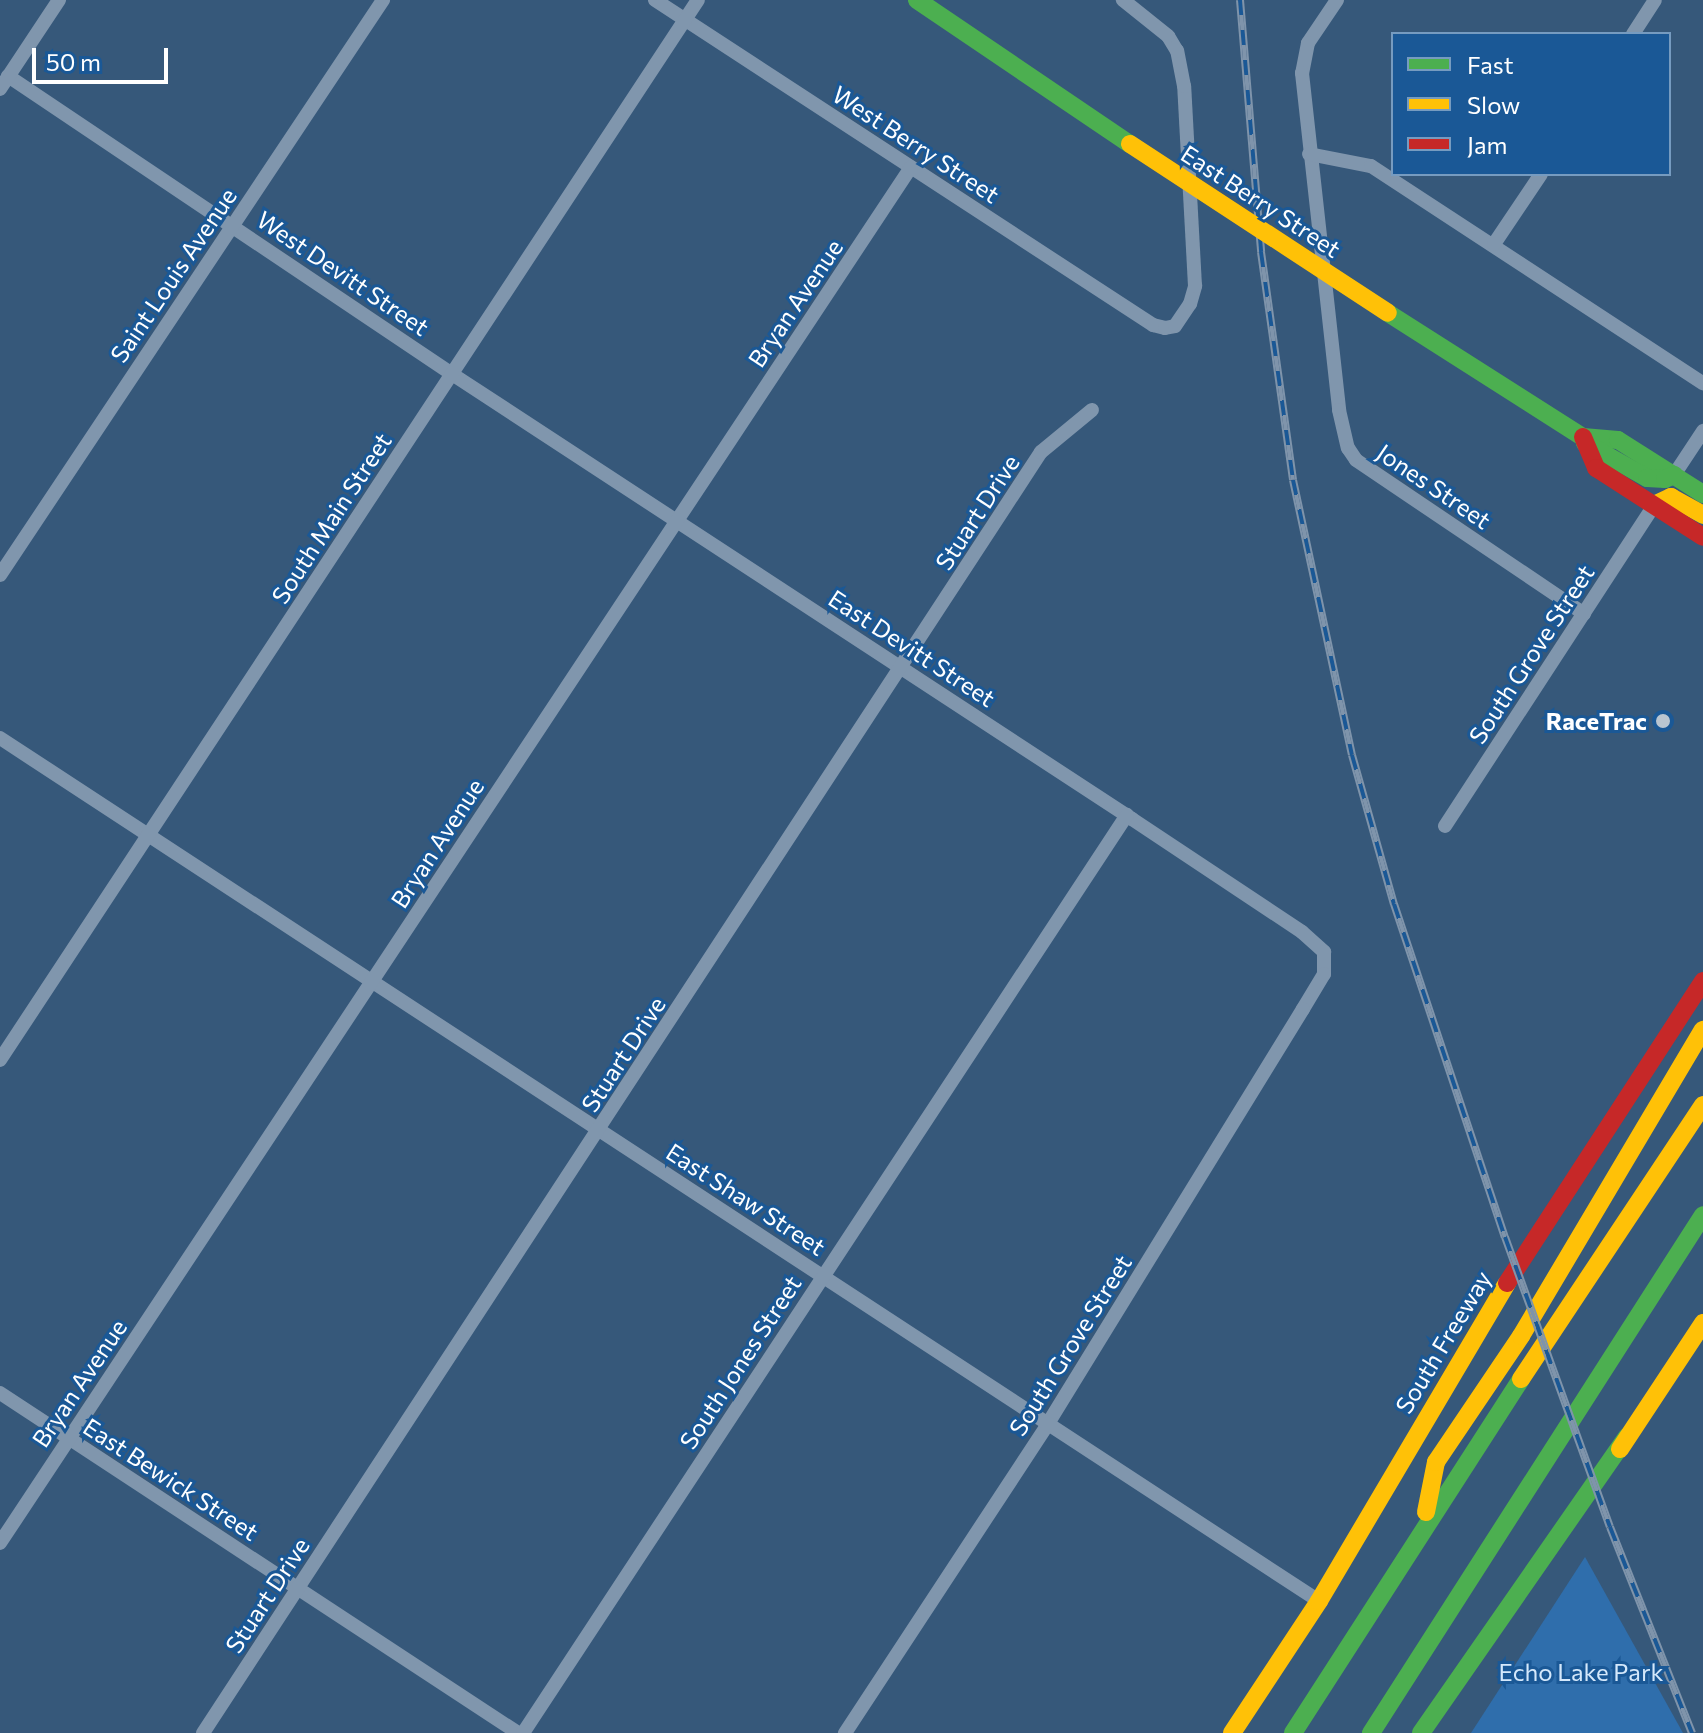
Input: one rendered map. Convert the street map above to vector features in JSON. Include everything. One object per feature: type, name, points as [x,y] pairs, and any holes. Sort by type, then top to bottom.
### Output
[{"type":"main road","name":"East Berry Street","points":[[917,0],[1130,144],[1584,440],[1618,440],[1703,494]]},
{"type":"main road","name":"East Berry Street","points":[[1584,440],[1596,468],[1703,537]]},
{"type":"main road","points":[[1654,505],[1671,497],[1703,515]]},
{"type":"main road","name":"South Freeway","points":[[1232,1733],[1319,1601],[1509,1278],[1703,981]]},
{"type":"main road","points":[[1423,1526],[1436,1462],[1521,1336],[1703,1030]]},
{"type":"main road","points":[[1293,1733],[1423,1526],[1703,1105]]},
{"type":"main road","points":[[1371,1733],[1703,1215]]},
{"type":"main road","points":[[1438,1733],[1703,1323]]},
{"type":"main road","points":[[1421,1733],[1627,1437]]},
{"type":"street","points":[[4,83],[59,0]]},
{"type":"street","name":"Saint Louis Avenue","points":[[0,575],[383,0]]},
{"type":"street","name":"West Berry Street","points":[[655,0],[1153,325],[1175,326],[1190,304],[1195,286],[1184,86],[1177,51],[1168,36],[1123,0]]},
{"type":"street","name":"South Main Street","points":[[0,1060],[698,0]]},
{"type":"street","points":[[1337,0],[1308,43],[1302,73],[1309,154],[1371,166],[1703,383]]},
{"type":"street","points":[[1634,32],[1655,0]]},
{"type":"street","name":"West Devitt Street","points":[[4,83],[233,226],[452,374]]},
{"type":"street","name":"Jones Street","points":[[1309,154],[1339,410],[1348,448],[1356,460],[1584,614]]},
{"type":"street","name":"Bryan Avenue","points":[[0,1543],[911,167]]},
{"type":"street","points":[[1494,244],[1540,176]]},
{"type":"street","name":"East Devitt Street","points":[[452,374],[1302,932],[1324,952],[1324,974]]},
{"type":"street","name":"Stuart Drive","points":[[203,1733],[903,668],[1041,452],[1092,410]]},
{"type":"street","points":[[1674,475],[1703,431]]},
{"type":"street","name":"South Grove Street","points":[[1445,826],[1654,505]]},
{"type":"street","name":"East Shaw Street","points":[[0,738],[1319,1601]]},
{"type":"street","name":"South Jones Street","points":[[520,1733],[1127,815]]},
{"type":"street","name":"South Grove Street","points":[[845,1733],[1048,1424],[1324,974]]},
{"type":"street","name":"East Bewick Street","points":[[0,1393],[520,1733]]},
{"type":"green space","name":"Echo Lake Park","points":[[1585,1557],[1683,1733],[1471,1733]]},
{"type":"railway","points":[[1240,0],[1261,252],[1293,480],[1352,755],[1394,904],[1505,1237],[1610,1527],[1692,1733]]},
{"type":"traffic: fast","points":[[917,0],[1130,144]]},
{"type":"traffic: fast","points":[[1388,313],[1583,437],[1618,440],[1703,494]]},
{"type":"traffic: fast","points":[[1585,443],[1647,478],[1665,479],[1674,475]]},
{"type":"traffic: fast","points":[[1371,1733],[1703,1215]]},
{"type":"traffic: fast","points":[[1293,1733],[1521,1379]]},
{"type":"traffic: fast","points":[[1421,1733],[1627,1437]]},
{"type":"traffic: slow","points":[[1130,144],[1388,313]]},
{"type":"traffic: slow","points":[[1654,505],[1671,497],[1703,515]]},
{"type":"traffic: slow","points":[[1426,1512],[1436,1462],[1521,1336],[1703,1030]]},
{"type":"traffic: slow","points":[[1521,1379],[1703,1105]]},
{"type":"traffic: slow","points":[[1232,1733],[1319,1601],[1507,1283]]},
{"type":"traffic: slow","points":[[1620,1449],[1703,1323]]},
{"type":"traffic: jam","points":[[1583,437],[1596,468],[1703,537]]},
{"type":"traffic: jam","points":[[1507,1283],[1703,981]]},
{"type":"place","name":"RaceTrac","points":[[1663,721]]}]
